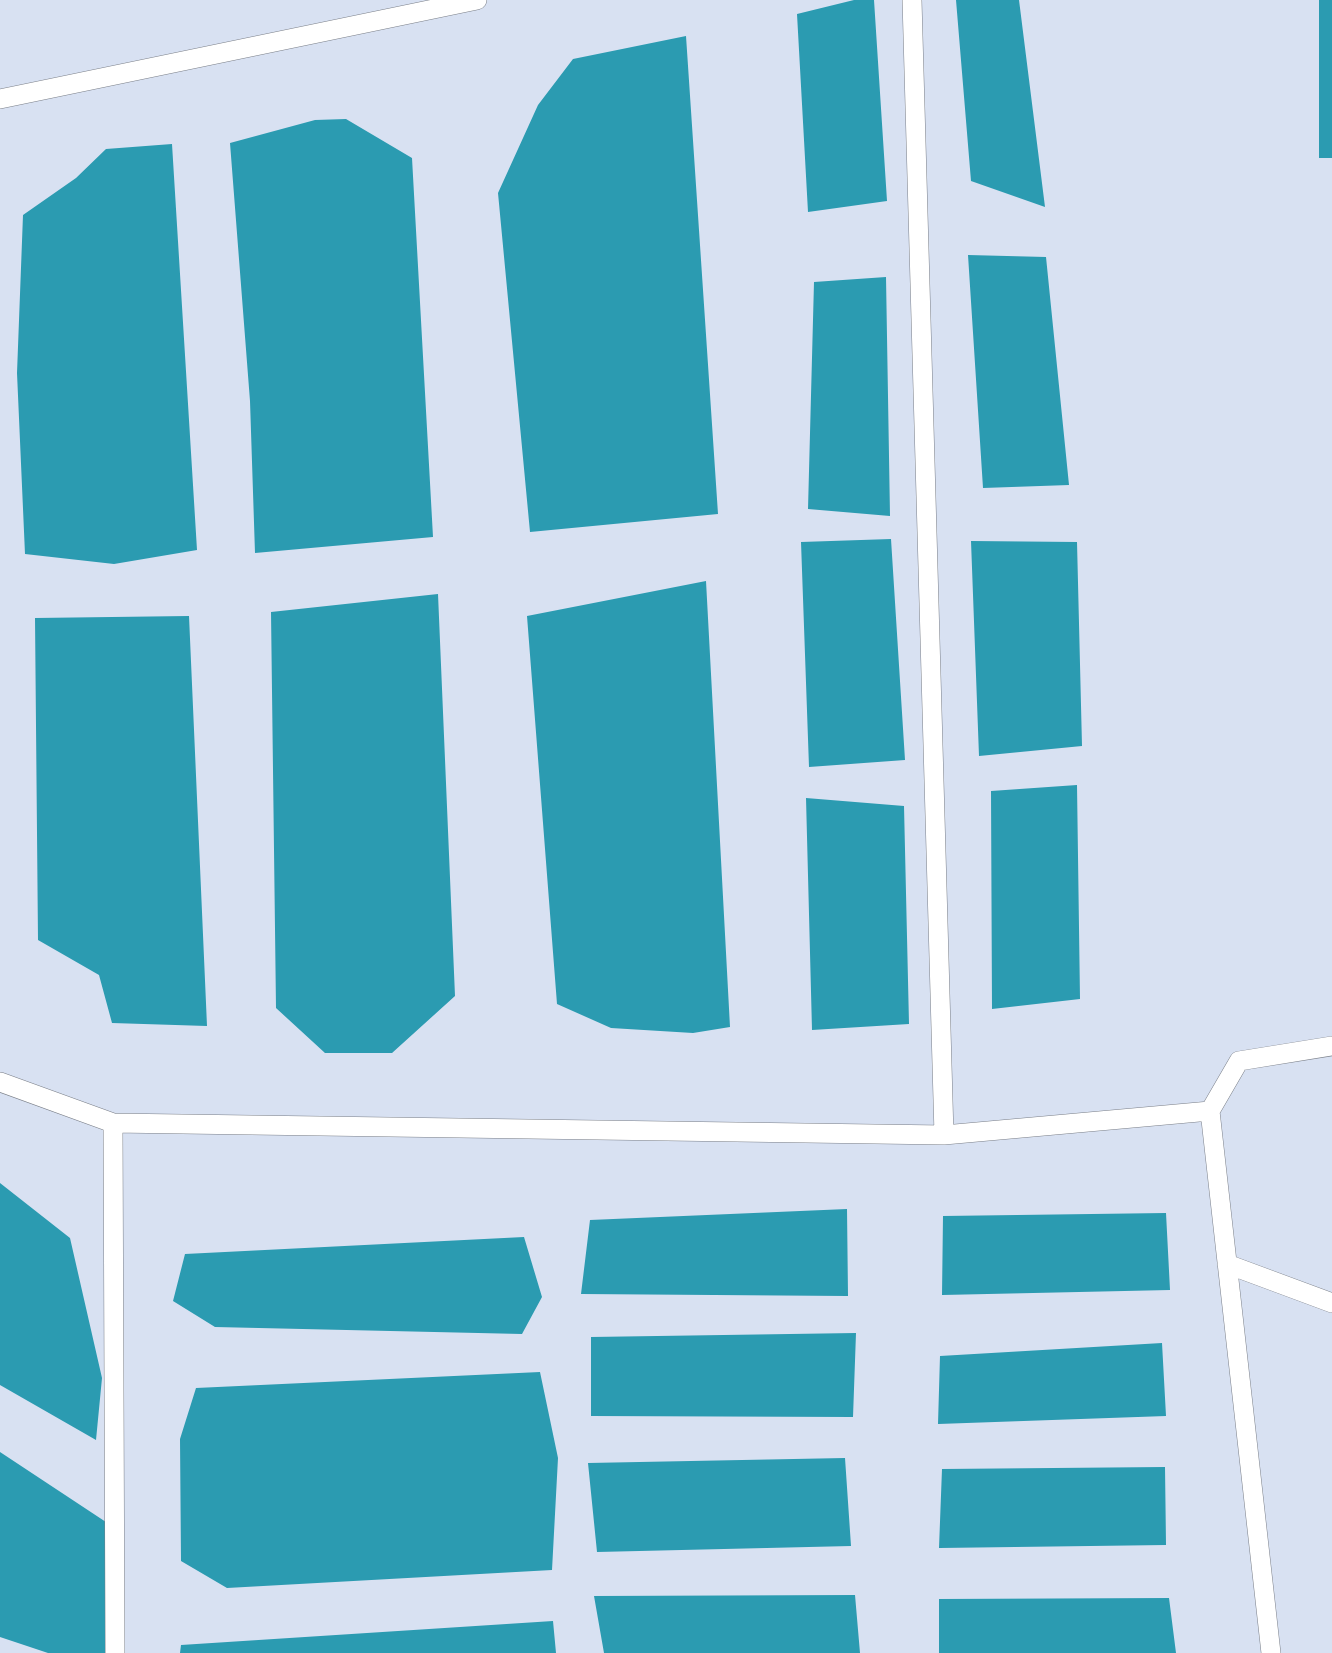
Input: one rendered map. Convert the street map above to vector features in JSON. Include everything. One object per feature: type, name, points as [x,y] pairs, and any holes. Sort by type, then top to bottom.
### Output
[{"type":"lane","points":[[0,99],[477,0]]},
{"type":"lane","points":[[912,0],[944,1135]]},
{"type":"lane","points":[[1271,1653],[1210,1112],[1239,1061],[1332,1046]]},
{"type":"lane","points":[[0,1082],[113,1123],[944,1135],[1210,1112]]},
{"type":"lane","points":[[113,1123],[115,1653]]},
{"type":"lane","points":[[1227,1264],[1332,1303]]},
{"type":"shaded area","points":[[0,0],[1332,0],[1332,1653],[0,1653]]},
{"type":"water","points":[[854,0],[874,0],[887,201],[808,212],[797,14]]},
{"type":"water","points":[[956,0],[1019,0],[1045,207],[971,181]]},
{"type":"water","points":[[1319,0],[1332,0],[1332,158],[1319,158]]},
{"type":"water","points":[[686,36],[718,514],[530,532],[498,193],[538,105],[573,59]]},
{"type":"water","points":[[346,119],[412,158],[433,537],[255,553],[250,401],[230,143],[315,120]]},
{"type":"water","points":[[172,144],[197,550],[114,564],[25,554],[17,373],[23,215],[76,178],[106,149]]},
{"type":"water","points":[[968,255],[1046,257],[1069,485],[983,488]]},
{"type":"water","points":[[886,277],[890,516],[808,509],[814,282]]},
{"type":"water","points":[[891,539],[905,760],[809,767],[801,542]]},
{"type":"water","points":[[971,541],[1077,542],[1082,746],[979,756]]},
{"type":"water","points":[[706,581],[730,1027],[693,1033],[611,1028],[557,1004],[527,616]]},
{"type":"water","points":[[438,594],[455,996],[392,1053],[325,1053],[276,1008],[271,612]]},
{"type":"water","points":[[189,616],[207,1026],[112,1023],[99,975],[38,940],[35,618]]},
{"type":"water","points":[[1077,785],[1080,999],[992,1009],[991,791]]},
{"type":"water","points":[[806,798],[904,806],[909,1024],[812,1030]]},
{"type":"water","points":[[0,1183],[70,1238],[102,1378],[96,1440],[0,1385]]},
{"type":"water","points":[[847,1209],[848,1296],[581,1294],[590,1220]]},
{"type":"water","points":[[1166,1213],[1170,1290],[942,1295],[943,1216]]},
{"type":"water","points":[[524,1237],[542,1297],[522,1334],[215,1327],[173,1301],[185,1254]]},
{"type":"water","points":[[856,1333],[853,1417],[591,1416],[591,1337]]},
{"type":"water","points":[[1162,1343],[1166,1416],[938,1424],[940,1356]]},
{"type":"water","points":[[540,1372],[558,1458],[552,1570],[227,1588],[181,1561],[180,1439],[196,1388]]},
{"type":"water","points":[[0,1452],[115,1528],[110,1653],[48,1653],[0,1637]]},
{"type":"water","points":[[845,1458],[851,1546],[597,1552],[588,1463]]},
{"type":"water","points":[[1165,1467],[1166,1545],[939,1548],[942,1469]]},
{"type":"water","points":[[855,1595],[860,1653],[604,1653],[594,1596]]},
{"type":"water","points":[[1169,1598],[1176,1653],[939,1653],[939,1599]]},
{"type":"water","points":[[553,1621],[556,1653],[180,1653],[181,1645]]}]
